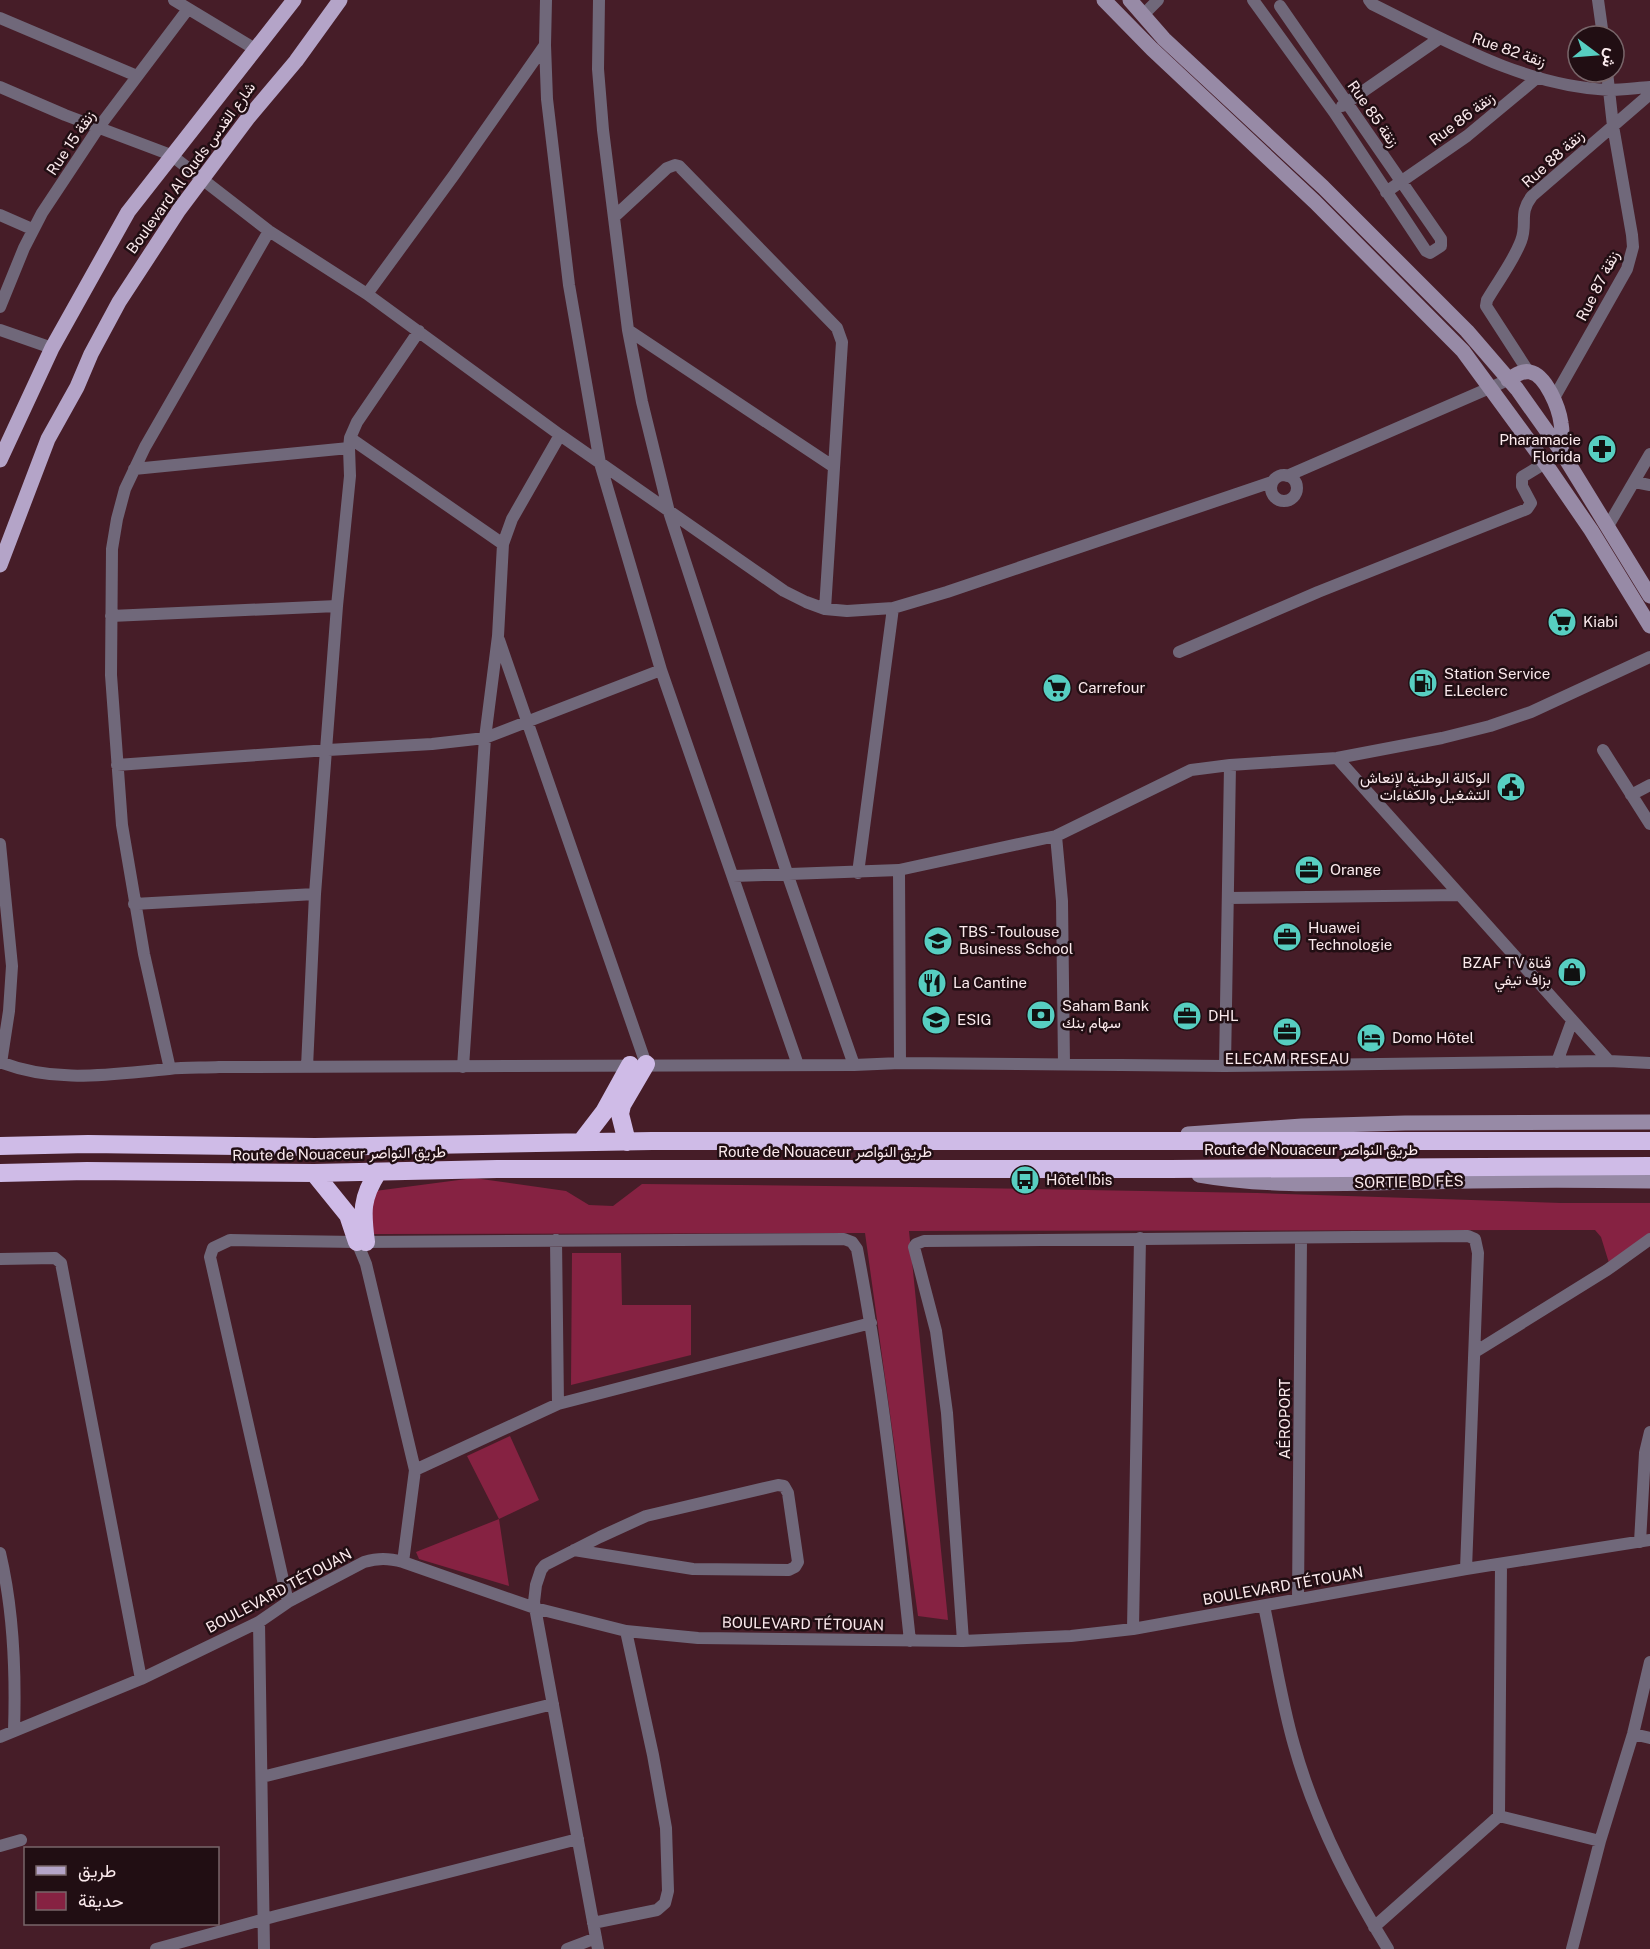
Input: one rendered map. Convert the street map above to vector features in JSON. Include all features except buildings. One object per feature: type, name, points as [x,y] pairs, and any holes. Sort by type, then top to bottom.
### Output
[{"type":"highway","points":[[627,1142],[620,1114],[640,1059]]},
{"type":"highway","points":[[581,1142],[640,1059]]},
{"type":"highway","name":"Route de Nouaceur طريق النواصر","points":[[0,1146],[87,1144],[315,1147],[581,1142],[1650,1141]]},
{"type":"highway","name":"Route de Nouaceur طريق النواصر","points":[[0,1173],[87,1171],[314,1173],[497,1169],[605,1171],[1650,1166]]},
{"type":"highway","points":[[362,1242],[365,1197],[378,1172]]},
{"type":"highway","points":[[314,1173],[348,1215],[362,1242]]},
{"type":"main road","name":"Boulevard Al Quds شارع القدس","points":[[0,460],[52,348],[128,212],[294,0]]},
{"type":"main road","name":"Boulevard Al Quds شارع القدس","points":[[0,565],[48,439],[78,387],[91,354],[143,264],[201,180],[254,110],[296,62],[340,0]]},
{"type":"main road","points":[[1104,0],[1152,49],[1323,210],[1463,351],[1591,530],[1650,626]]},
{"type":"main road","points":[[1130,0],[1164,39],[1323,187],[1467,331],[1517,389],[1562,452],[1650,596]]},
{"type":"main road","points":[[1508,380],[1522,372],[1528,371],[1537,375],[1554,398],[1562,423],[1562,452]]},
{"type":"main road","points":[[1164,1142],[1181,1135],[1198,1133],[1302,1126],[1405,1123],[1650,1122]]},
{"type":"main road","name":"SORTIE BD FÈS","points":[[1170,1169],[1241,1180],[1317,1184],[1472,1180],[1650,1181]]},
{"type":"street","points":[[174,0],[255,49]]},
{"type":"street","points":[[546,0],[547,99],[570,285],[600,463],[661,670],[798,1065]]},
{"type":"street","points":[[599,0],[598,69],[603,130],[628,330],[642,402],[669,512],[788,876],[854,1065]]},
{"type":"street","points":[[1144,14],[1158,0]]},
{"type":"street","points":[[1253,0],[1334,112],[1386,192]]},
{"type":"street","name":"Rue 82 زنقة","points":[[1369,0],[1372,4],[1440,38],[1495,63],[1538,77],[1577,86],[1610,90],[1650,87]]},
{"type":"street","points":[[1598,0],[1601,24]]},
{"type":"street","name":"Rue 85 زنقة","points":[[1280,6],[1441,239],[1441,246],[1430,253],[1427,252],[1386,192]]},
{"type":"street","name":"Rue 15 زنقة","points":[[0,307],[32,229],[99,127],[188,9]]},
{"type":"street","points":[[0,18],[137,76]]},
{"type":"street","points":[[1334,112],[1440,38]]},
{"type":"street","points":[[367,294],[545,45]]},
{"type":"street","name":"Rue 86 زنقة","points":[[1386,192],[1489,119],[1538,77]]},
{"type":"street","name":"Rue 87 زنقة","points":[[1554,398],[1631,258],[1633,247],[1613,126],[1609,84]]},
{"type":"street","points":[[0,87],[65,115],[171,155],[269,231],[367,294],[669,512],[784,591],[825,609],[847,611],[893,608],[947,592],[1272,482],[1279,476],[1287,476],[1508,380]]},
{"type":"street","name":"Rue 88 زنقة","points":[[1528,371],[1486,306],[1489,296],[1523,237],[1525,205],[1532,196],[1650,94]]},
{"type":"street","points":[[614,217],[667,168],[679,166],[833,324],[840,334],[842,342],[825,609]]},
{"type":"street","points":[[0,215],[32,229]]},
{"type":"street","points":[[171,1069],[134,904],[122,825],[111,675],[112,549],[125,489],[134,469],[269,231]]},
{"type":"street","points":[[0,330],[52,348]]},
{"type":"street","points":[[628,330],[834,467]]},
{"type":"street","points":[[307,1067],[315,894],[328,750],[337,606],[350,476],[349,443],[357,422],[419,331]]},
{"type":"street","points":[[463,1066],[485,738],[498,636],[503,544],[512,519],[560,435]]},
{"type":"street","points":[[134,469],[349,443],[503,544]]},
{"type":"street","points":[[1608,526],[1650,454]]},
{"type":"street","points":[[1179,652],[1318,592],[1527,508],[1531,503],[1522,486],[1522,477],[1545,463]]},
{"type":"street","points":[[1272,482],[1270,490],[1273,496],[1280,501],[1289,500],[1294,496],[1297,488],[1294,480],[1287,476]]},
{"type":"street","points":[[1635,483],[1650,485]]},
{"type":"street","points":[[111,616],[337,606]]},
{"type":"street","points":[[858,873],[893,608]]},
{"type":"street","points":[[498,636],[640,1059]]},
{"type":"street","points":[[733,876],[788,876],[899,870],[1056,836],[1191,770],[1337,758],[1442,738],[1490,726],[1531,712],[1650,657]]},
{"type":"street","points":[[117,765],[432,744],[485,738],[661,670]]},
{"type":"street","points":[[1604,750],[1650,824]]},
{"type":"street","points":[[1337,758],[1609,1061]]},
{"type":"street","points":[[1225,1066],[1230,765]]},
{"type":"street","points":[[1631,795],[1650,784]]},
{"type":"street","points":[[1056,836],[1062,901],[1064,1064]]},
{"type":"street","points":[[0,844],[12,966],[8,1020],[1,1063],[54,1076],[102,1075],[171,1069],[463,1066],[640,1059],[798,1065],[900,1063],[1225,1066],[1609,1061],[1650,1063]]},
{"type":"street","points":[[899,870],[900,1063]]},
{"type":"street","points":[[134,904],[315,894]]},
{"type":"street","points":[[1228,898],[1460,895]]},
{"type":"street","points":[[1557,1062],[1572,1020]]},
{"type":"street","points":[[963,1641],[947,1413],[936,1331],[914,1247],[924,1241],[1468,1236],[1475,1239],[1478,1252],[1466,1569]]},
{"type":"street","points":[[1133,1629],[1140,1238]]},
{"type":"street","points":[[288,1602],[210,1257],[213,1248],[230,1240],[362,1242],[844,1239],[852,1242],[857,1249],[871,1323],[891,1457],[910,1641]]},
{"type":"street","name":"AÉROPORT","points":[[1298,1599],[1301,1239]]},
{"type":"street","points":[[1475,1352],[1607,1270],[1650,1239]]},
{"type":"street","points":[[556,1240],[558,1404]]},
{"type":"street","points":[[362,1242],[415,1470],[403,1562]]},
{"type":"street","points":[[0,1259],[55,1258],[61,1263],[141,1679]]},
{"type":"street","points":[[415,1470],[558,1404],[871,1323]]},
{"type":"street","points":[[1645,1541],[1645,1453],[1650,1432]]},
{"type":"street","points":[[567,1949],[597,1943],[535,1608],[536,1585],[541,1570],[551,1561],[630,1522],[646,1516],[781,1485],[788,1493],[798,1562],[795,1567],[789,1569],[693,1569],[574,1550]]},
{"type":"street","name":"BOULEVARD TÉTOUAN","points":[[0,1737],[141,1679],[259,1622],[288,1602],[375,1559],[388,1558],[403,1562],[535,1608],[626,1631],[698,1638],[963,1641],[1071,1636],[1133,1629],[1466,1569],[1645,1541]]},
{"type":"street","points":[[0,1553],[9,1590],[16,1681],[14,1731]]},
{"type":"street","points":[[1374,1927],[1499,1816],[1501,1565]]},
{"type":"street","points":[[1264,1606],[1294,1744],[1308,1788],[1330,1845],[1388,1949]]},
{"type":"street","points":[[259,1622],[264,1949]]},
{"type":"street","points":[[593,1923],[657,1910],[664,1903],[668,1891],[666,1828],[661,1797],[626,1631]]},
{"type":"street","points":[[1572,1949],[1600,1841],[1633,1734],[1650,1662]]},
{"type":"street","points":[[262,1777],[553,1704]]},
{"type":"street","points":[[1633,1734],[1650,1738]]},
{"type":"street","points":[[1499,1816],[1600,1841]]},
{"type":"street","points":[[156,1949],[578,1839]]},
{"type":"street","points":[[0,1846],[21,1840]]},
{"type":"green space","points":[[474,1178],[566,1191],[589,1205],[613,1206],[642,1184],[1257,1193],[1561,1203],[1650,1203],[1650,1235],[1609,1263],[1601,1237],[1595,1230],[909,1231],[948,1620],[918,1616],[865,1233],[374,1234],[368,1214],[375,1191]]},
{"type":"green space","points":[[572,1253],[621,1253],[622,1305],[691,1305],[691,1355],[571,1385]]},
{"type":"green space","points":[[510,1436],[539,1500],[499,1519],[467,1456]]},
{"type":"green space","points":[[499,1519],[509,1586],[419,1559],[416,1552]]},
{"type":"place","name":"Pharamacie Florida","points":[[1602,449]]},
{"type":"place","name":"Kiabi","points":[[1562,622]]},
{"type":"place","name":"Station Service E.Leclerc","points":[[1423,683]]},
{"type":"place","name":"Carrefour","points":[[1057,688]]},
{"type":"place","name":"الوكالة الوطنية لإنعاش التشغيل والكفاءات","points":[[1511,787]]},
{"type":"place","name":"Orange","points":[[1309,870]]},
{"type":"place","name":"Huawei Technologie","points":[[1287,937]]},
{"type":"place","name":"TBS - Toulouse Business School","points":[[938,941]]},
{"type":"place","name":"BZAF TV قناة بزاف تيفي","points":[[1572,972]]},
{"type":"place","name":"La Cantine","points":[[932,983]]},
{"type":"place","name":"Saham Bank سهام بنك","points":[[1041,1015]]},
{"type":"place","name":"DHL","points":[[1187,1016]]},
{"type":"place","name":"ESIG","points":[[936,1020]]},
{"type":"place","name":"ELECAM RESEAU","points":[[1287,1032]]},
{"type":"place","name":"Domo Hôtel","points":[[1371,1038]]},
{"type":"place","name":"Hôtel Ibis","points":[[1025,1180]]}]
